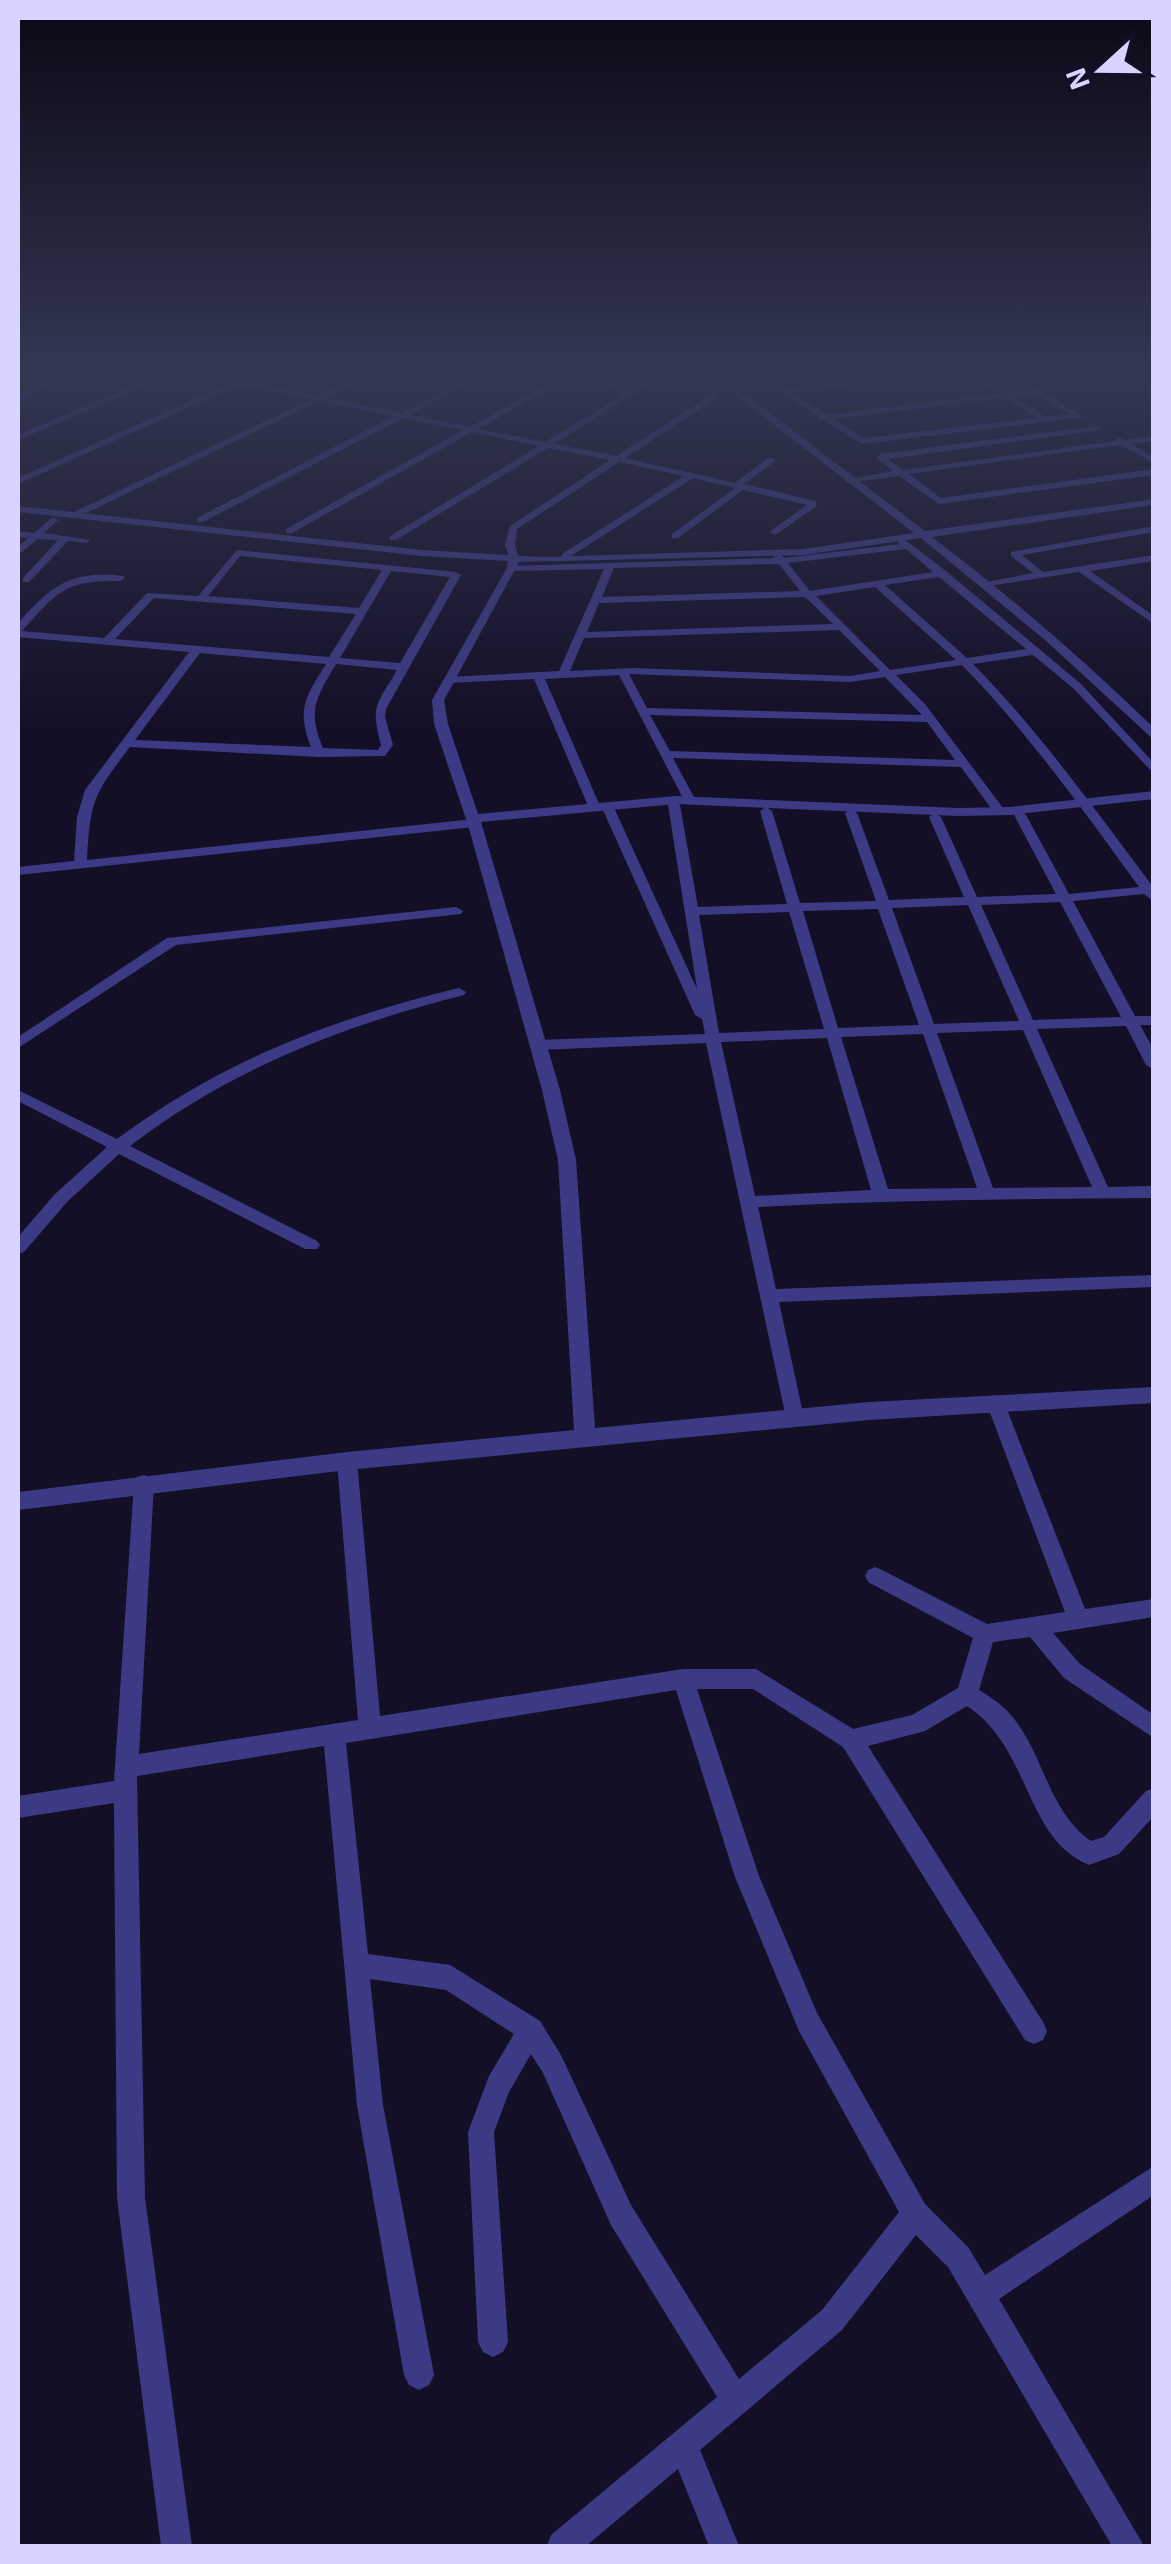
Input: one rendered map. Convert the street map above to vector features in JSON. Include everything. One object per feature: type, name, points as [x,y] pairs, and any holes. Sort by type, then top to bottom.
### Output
[{"type":"street","points":[[73,516],[130,489]]},
{"type":"street","points":[[200,520],[261,489]]},
{"type":"street","points":[[289,531],[365,489]]},
{"type":"street","points":[[392,538],[475,489]]},
{"type":"street","points":[[572,489],[513,528],[510,545],[514,563],[438,700],[538,1045],[567,1160],[586,1438]]},
{"type":"street","points":[[565,556],[671,489]]},
{"type":"street","points":[[675,536],[735,489]]},
{"type":"street","points":[[755,489],[812,503],[774,532]]},
{"type":"street","points":[[859,489],[1110,690],[1154,736]]},
{"type":"street","points":[[923,489],[939,501],[1031,489]]},
{"type":"street","points":[[18,510],[514,563],[610,567],[778,557],[1154,500]]},
{"type":"street","points":[[18,555],[52,520]]},
{"type":"street","points":[[1041,575],[1014,554],[1154,529]]},
{"type":"street","points":[[18,534],[86,540]]},
{"type":"street","points":[[22,580],[66,538]]},
{"type":"street","points":[[514,563],[565,556],[741,552],[902,540],[1077,686],[1154,771]]},
{"type":"street","points":[[126,744],[365,756],[386,751],[378,717],[456,575],[238,553],[201,599]]},
{"type":"street","points":[[18,555],[45,560]]},
{"type":"street","points":[[514,563],[778,557]]},
{"type":"street","points":[[778,557],[808,594],[931,719],[998,811]]},
{"type":"street","points":[[982,584],[1154,558]]},
{"type":"street","points":[[564,673],[610,567]]},
{"type":"street","points":[[319,753],[306,713],[331,660],[388,568]]},
{"type":"street","points":[[1081,569],[1154,621]]},
{"type":"street","points":[[596,600],[808,594],[943,574]]},
{"type":"street","points":[[22,580],[62,583],[120,578]]},
{"type":"street","points":[[18,632],[62,583]]},
{"type":"street","points":[[877,584],[1011,709],[1151,894]]},
{"type":"street","points":[[106,642],[149,596],[361,612]]},
{"type":"street","points":[[1133,606],[1154,603]]},
{"type":"street","points":[[580,635],[840,626]]},
{"type":"street","points":[[18,632],[404,666]]},
{"type":"street","points":[[80,865],[82,817],[91,790],[197,649]]},
{"type":"street","points":[[448,680],[622,671],[850,679],[1035,650]]},
{"type":"street","points":[[622,671],[665,754],[682,803],[692,911],[714,1040],[795,1418]]},
{"type":"street","points":[[538,675],[714,1040]]},
{"type":"street","points":[[643,711],[931,719]]},
{"type":"street","points":[[665,754],[964,764]]},
{"type":"street","points":[[18,872],[602,808],[682,803],[998,811],[1154,798]]},
{"type":"street","points":[[682,803],[766,811],[936,817],[1020,816],[1086,805]]},
{"type":"street","points":[[766,811],[881,1195]]},
{"type":"street","points":[[851,813],[988,1196]]},
{"type":"street","points":[[1020,816],[1154,1065]]},
{"type":"street","points":[[936,817],[1102,1193]]},
{"type":"street","points":[[692,911],[1151,894]]},
{"type":"street","points":[[18,1043],[172,941],[456,911]]},
{"type":"street","points":[[18,1248],[54,1201],[115,1145],[174,1104],[248,1062],[386,1008],[459,992]]},
{"type":"street","points":[[538,1045],[1154,1020]]},
{"type":"street","points":[[18,1095],[311,1245]]},
{"type":"street","points":[[748,1202],[881,1195],[1154,1192]]},
{"type":"street","points":[[768,1296],[1154,1282]]},
{"type":"street","points":[[18,1500],[347,1461],[795,1418],[995,1402],[1154,1395]]},
{"type":"street","points":[[995,1402],[1079,1620]]},
{"type":"street","points":[[347,1461],[370,1726]]},
{"type":"street","points":[[144,1483],[126,1778],[131,2198],[176,2546]]},
{"type":"street","points":[[875,1576],[985,1634],[1154,1608]]},
{"type":"street","points":[[1034,1626],[1072,1671],[1154,1728]]},
{"type":"street","points":[[851,1740],[917,1724],[967,1694],[985,1634]]},
{"type":"street","points":[[684,1679],[747,1877],[808,2022],[915,2214],[958,2257],[1129,2546]]},
{"type":"street","points":[[18,1807],[126,1778],[370,1726],[684,1679],[756,1679],[851,1740],[1034,2031]]},
{"type":"street","points":[[967,1694],[1000,1717],[1060,1826],[1076,1847],[1089,1853],[1111,1846],[1154,1799]]},
{"type":"street","points":[[334,1733],[370,2106],[419,2375]]},
{"type":"street","points":[[357,1965],[450,1978],[532,2030],[552,2064],[621,2215],[735,2400]]},
{"type":"street","points":[[494,2342],[481,2132],[498,2085],[532,2030]]},
{"type":"street","points":[[980,2295],[1154,2179]]},
{"type":"street","points":[[562,2546],[832,2320],[915,2214]]},
{"type":"street","points":[[683,2445],[724,2546]]}]
